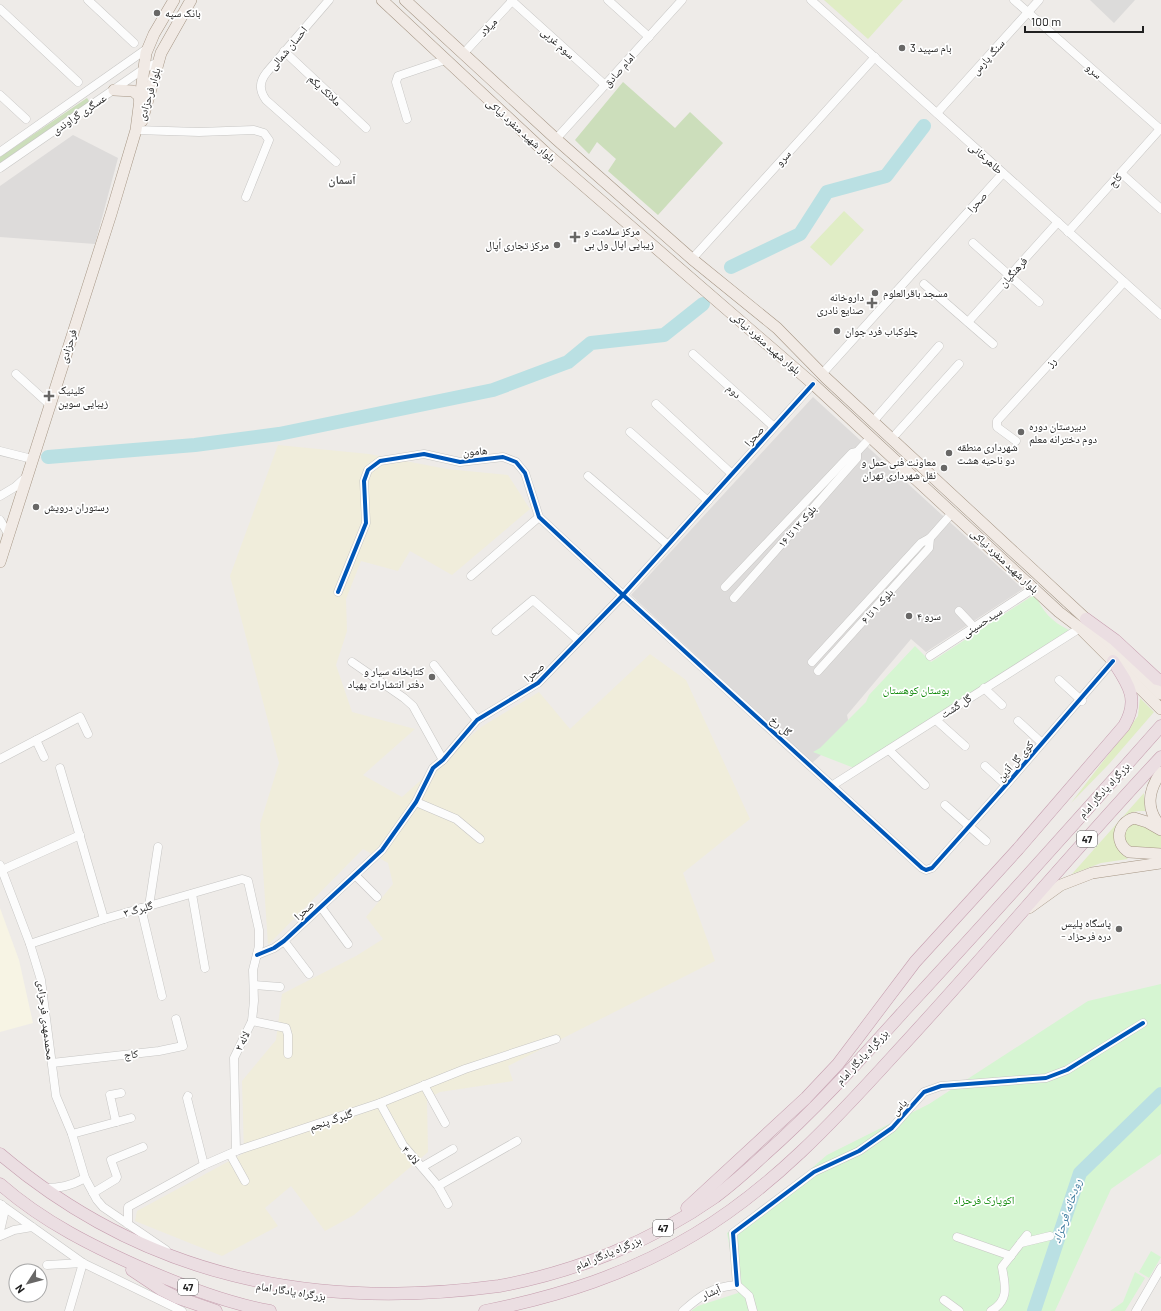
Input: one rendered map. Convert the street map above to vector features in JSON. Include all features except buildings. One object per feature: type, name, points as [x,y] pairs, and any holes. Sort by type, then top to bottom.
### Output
[{"type":"highway","points":[[1083,624],[1115,640],[1158,679],[1160,688]]},
{"type":"highway","points":[[671,1223],[823,1081],[838,1064],[915,962],[1034,831],[1124,726],[1133,707],[1132,694],[1113,661]]},
{"type":"highway","name":"بزرگراه یادگار امام","points":[[0,1154],[40,1187],[100,1226],[138,1244],[230,1279],[308,1295],[347,1298],[419,1297],[477,1290],[557,1273],[587,1263],[671,1223],[723,1190],[800,1123],[938,974],[1161,726]]},
{"type":"highway","name":"بزرگراه یادگار امام","points":[[485,1311],[535,1301],[610,1277],[682,1242],[742,1202],[790,1163],[956,988],[1013,920],[1161,757]]},
{"type":"highway","name":"بزرگراه یادگار امام","points":[[0,1184],[42,1216],[110,1254],[174,1282],[228,1301],[270,1311]]},
{"type":"highway","points":[[110,1254],[162,1290],[176,1297],[216,1311]]},
{"type":"main road","name":"بلوار فرحزادی","points":[[136,130],[148,48],[174,0]]},
{"type":"main road","name":"بلوار فرحزادی","points":[[136,130],[142,121],[148,105],[161,53],[191,0]]},
{"type":"main road","name":"بلوار شهید منفرد نیاکی","points":[[382,0],[497,109],[813,384],[870,438],[954,512],[1059,612],[1083,624]]},
{"type":"main road","name":"بلوار شهید منفرد نیاکی","points":[[405,0],[556,139],[692,259],[776,328],[824,376],[1024,562],[1083,624],[1113,661],[1159,707]]},
{"type":"main road","points":[[114,90],[133,91],[139,96],[140,102]]},
{"type":"main road","points":[[497,109],[502,109],[508,106],[507,94]]},
{"type":"main road","name":"فرحزادی","points":[[0,562],[49,404],[111,214],[136,130]]},
{"type":"main road","points":[[709,295],[705,283],[709,279],[719,280]]},
{"type":"main road","points":[[824,376],[840,385],[877,417],[1003,533],[1024,562]]},
{"type":"main road","points":[[1161,772],[1154,782],[1149,800],[1152,815],[1161,829]]},
{"type":"main road","points":[[1161,829],[1147,822],[1134,818],[1123,824],[1119,834],[1120,843],[1129,852],[1161,854]]},
{"type":"main road","points":[[1013,920],[1051,892],[1074,879],[1115,868],[1161,862]]},
{"type":"street","points":[[88,0],[134,43]]},
{"type":"street","name":"احسان شمالی","points":[[329,0],[262,78],[261,89],[266,100],[336,162]]},
{"type":"street","name":"میلاد","points":[[463,54],[512,0]]},
{"type":"street","name":"سوم غربی","points":[[512,0],[605,85]]},
{"type":"street","points":[[608,0],[649,36]]},
{"type":"street","name":"امام صادق","points":[[556,139],[682,0]]},
{"type":"street","name":"طاهرخانی","points":[[811,0],[1161,315]]},
{"type":"street","name":"سرو","points":[[1014,0],[1161,128]]},
{"type":"street","name":"سنگ پارس","points":[[937,113],[1040,0]]},
{"type":"street","points":[[0,8],[78,82]]},
{"type":"street","name":"عسگری گراوندی","points":[[0,152],[148,48]]},
{"type":"street","name":"ملائک یکم","points":[[284,52],[366,128]]},
{"type":"street","name":"سرو","points":[[692,259],[875,57]]},
{"type":"street","points":[[407,119],[396,82],[398,76],[446,60]]},
{"type":"street","name":"عسگری گراوندی","points":[[0,168],[145,68],[158,62]]},
{"type":"street","points":[[88,91],[96,102]]},
{"type":"street","points":[[0,95],[26,119]]},
{"type":"street","name":"کاج","points":[[1068,232],[1161,128]]},
{"type":"street","points":[[136,130],[199,132],[254,130],[264,133],[268,140],[246,197]]},
{"type":"street","name":"صحرا","points":[[824,376],[1003,173]]},
{"type":"street","points":[[1121,173],[1161,209]]},
{"type":"street","name":"فرهنگیان","points":[[968,322],[1058,222]]},
{"type":"street","points":[[973,243],[1039,302]]},
{"type":"street","name":"رز","points":[[1016,441],[997,427],[997,421],[1124,282]]},
{"type":"street","points":[[924,284],[994,344]]},
{"type":"street","points":[[877,417],[939,346]]},
{"type":"street","name":"دوم","points":[[693,354],[774,427]]},
{"type":"street","points":[[896,434],[959,364]]},
{"type":"street","points":[[16,374],[49,404]]},
{"type":"street","name":"صحرا","points":[[257,956],[274,948],[284,940],[382,850],[416,802],[433,768],[443,760],[477,720],[538,683],[623,595],[813,384]]},
{"type":"street","points":[[656,404],[732,474]]},
{"type":"street","points":[[630,432],[708,501]]},
{"type":"street","points":[[725,587],[852,454],[857,452],[870,438]]},
{"type":"street","points":[[0,451],[32,459]]},
{"type":"street","name":"بلوک ۱۲ تا ۱۶","points":[[734,598],[857,458],[857,452]]},
{"type":"street","name":"هامون","points":[[338,592],[366,523],[364,481],[368,470],[380,461],[424,454],[460,462],[503,457],[516,462],[525,473],[540,517],[623,595]]},
{"type":"street","points":[[0,496],[15,487],[28,475]]},
{"type":"street","points":[[588,476],[668,545]]},
{"type":"street","points":[[812,662],[921,543],[930,538],[954,512]]},
{"type":"street","points":[[471,576],[540,517]]},
{"type":"street","points":[[0,520],[9,535]]},
{"type":"street","name":"بلوک ۱ تا ۶","points":[[818,671],[929,548],[930,538]]},
{"type":"street","name":"سیدحسینی","points":[[930,656],[1034,588]]},
{"type":"street","name":"گل رخ","points":[[623,595],[833,785],[922,868],[926,870]]},
{"type":"street","points":[[496,631],[533,600],[578,640]]},
{"type":"street","points":[[960,612],[974,628]]},
{"type":"street","name":"گل گشت","points":[[833,785],[1083,624]]},
{"type":"street","name":"کوی گل آذین","points":[[926,870],[932,868],[1081,700],[1113,661]]},
{"type":"street","points":[[352,662],[404,698],[413,706],[443,760]]},
{"type":"street","points":[[434,665],[477,720]]},
{"type":"street","points":[[1059,680],[1081,700]]},
{"type":"street","points":[[984,688],[1002,705]]},
{"type":"street","points":[[0,759],[80,717],[88,734]]},
{"type":"street","points":[[936,720],[964,746]]},
{"type":"street","points":[[1018,721],[1042,743]]},
{"type":"street","points":[[36,740],[44,757]]},
{"type":"street","points":[[889,750],[925,785]]},
{"type":"street","points":[[985,766],[1006,785]]},
{"type":"street","points":[[60,768],[104,919]]},
{"type":"street","points":[[416,802],[456,819],[480,839]]},
{"type":"street","points":[[945,804],[986,841]]},
{"type":"street","points":[[1,867],[80,835]]},
{"type":"street","points":[[158,847],[145,907],[162,996]]},
{"type":"street","name":"محمدمهدی فرحزادی","points":[[1,867],[30,944],[41,980],[46,1007],[56,1096],[72,1134],[85,1178],[103,1207],[183,1262]]},
{"type":"street","points":[[355,875],[377,897]]},
{"type":"street","name":"گلبرگ ۳","points":[[30,944],[104,919],[242,879],[247,880]]},
{"type":"street","name":"لاله ۲","points":[[233,1153],[234,1058],[252,1021],[254,985],[253,970],[259,946],[258,930],[247,880]]},
{"type":"street","points":[[192,894],[205,968]]},
{"type":"street","points":[[320,907],[348,944]]},
{"type":"street","points":[[284,940],[309,974]]},
{"type":"street","points":[[254,985],[280,987]]},
{"type":"street","name":"کاج","points":[[52,1063],[159,1051],[183,1046],[176,1019]]},
{"type":"street","points":[[252,1021],[286,1028],[288,1035],[288,1054]]},
{"type":"street","name":"یاس","points":[[737,1285],[733,1233],[814,1172],[859,1152],[892,1128],[924,1092],[941,1086],[1046,1078],[1067,1070],[1143,1023]]},
{"type":"street","name":"گلبرگ پنجم","points":[[128,1224],[128,1207],[204,1165],[233,1153],[380,1103],[465,1069],[556,1039]]},
{"type":"street","points":[[424,1086],[446,1123]]},
{"type":"street","points":[[116,1122],[110,1095],[121,1093]]},
{"type":"street","points":[[188,1096],[204,1165]]},
{"type":"street","name":"لاله ۴","points":[[380,1103],[403,1145],[438,1186],[448,1204]]},
{"type":"street","points":[[72,1134],[131,1118]]},
{"type":"street","points":[[438,1186],[517,1141]]},
{"type":"street","points":[[93,1193],[116,1179],[117,1177],[111,1160],[143,1147]]},
{"type":"street","points":[[422,1167],[453,1149]]},
{"type":"street","points":[[233,1153],[245,1181]]},
{"type":"street","points":[[40,1187],[60,1188],[85,1178]]},
{"type":"street","points":[[1,1204],[84,1263],[182,1311]]},
{"type":"street","points":[[0,1231],[4,1214],[1,1204]]},
{"type":"street","points":[[0,1236],[14,1230],[32,1227]]},
{"type":"street","points":[[991,1311],[998,1307],[1006,1292],[1002,1267],[1027,1235]]},
{"type":"street","points":[[957,1236],[1010,1256]]},
{"type":"street","points":[[1021,1243],[1050,1236]]},
{"type":"street","points":[[48,1265],[84,1263]]},
{"type":"street","points":[[69,1311],[84,1263]]},
{"type":"street","points":[[1136,1311],[1161,1268]]},
{"type":"street","points":[[737,1285],[748,1296],[753,1311]]},
{"type":"street","name":"آبشار","points":[[683,1311],[700,1296],[720,1286],[737,1285]]},
{"type":"street","points":[[944,1300],[959,1311]]},
{"type":"shaded area","points":[[1090,0],[1135,0],[1114,23]]},
{"type":"shaded area","points":[[73,135],[118,158],[95,244],[0,237],[0,186]]},
{"type":"shaded area","points":[[813,397],[1023,589],[926,652],[911,639],[847,715],[850,729],[812,763],[631,595]]},
{"type":"shaded area","points":[[278,445],[369,454],[447,469],[508,475],[530,509],[452,575],[410,551],[398,571],[361,561],[346,599],[347,631],[336,665],[352,712],[415,729],[363,775],[402,797],[481,727],[539,692],[570,729],[650,654],[686,680],[750,819],[683,873],[715,961],[508,1066],[513,1081],[440,1092],[427,1099],[428,1152],[354,1215],[325,1231],[291,1186],[265,1208],[278,1226],[222,1256],[135,1221],[137,1211],[244,1153],[242,1081],[276,1040],[282,994],[356,956],[383,939],[366,917],[393,884],[388,863],[363,849],[268,945],[260,824],[279,763],[230,576]]},
{"type":"shaded area","points":[[0,908],[19,960],[33,1023],[0,1032]]},
{"type":"green space","points":[[824,0],[903,0],[868,39]]},
{"type":"green space","points":[[623,82],[675,128],[690,112],[723,143],[658,215],[608,171],[616,159],[597,142],[589,154],[575,140]]},
{"type":"green space","points":[[87,98],[89,101],[87,104],[0,163],[0,157]]},
{"type":"green space","points":[[844,211],[864,230],[831,266],[810,247]]},
{"type":"green space","name":"بوستان کوهستان","points":[[1035,594],[1044,611],[1053,620],[1069,630],[854,768],[813,752],[820,748],[866,702],[869,695],[915,646],[931,662]]},
{"type":"green space","points":[[1140,698],[1154,712],[1109,764],[1071,803],[1138,716]]},
{"type":"green space","points":[[1144,793],[1145,811],[1134,812],[1121,819]]},
{"type":"green space","points":[[1119,821],[1114,835],[1120,851],[1128,859],[1101,863],[1072,874]]},
{"type":"green space","points":[[1134,822],[1161,835],[1161,852],[1129,849],[1123,832]]},
{"type":"green space","name":"اکوپارک فرحزاد","points":[[1161,984],[1161,1154],[1111,1189],[1055,1311],[691,1311],[698,1306],[738,1293],[727,1233],[768,1206],[827,1155],[929,1104],[1088,1001]]},
{"type":"green space","points":[[1151,1251],[1161,1257],[1149,1278],[1139,1272]]},
{"type":"green space","points":[[1135,1272],[1145,1278],[1125,1311],[1110,1311],[1123,1302]]},
{"type":"waterway","points":[[731,267],[800,234],[827,192],[886,176],[924,126]]},
{"type":"waterway","points":[[48,457],[195,445],[279,434],[493,390],[568,362],[591,343],[664,335],[703,304]]},
{"type":"waterway","name":"رودخانه فرحزاد","points":[[1034,1311],[1080,1173],[1161,1094]]},
{"type":"cycle path","points":[[257,955],[274,948],[284,941],[382,850],[416,802],[433,768],[443,760],[477,720],[538,683],[623,595],[813,384]]},
{"type":"cycle path","points":[[338,592],[366,523],[364,481],[368,470],[380,461],[424,454],[460,462],[503,457],[516,462],[525,473],[539,517],[922,868],[926,870],[932,868],[1113,661]]},
{"type":"cycle path","points":[[737,1285],[733,1233],[814,1172],[859,1151],[892,1128],[924,1092],[941,1086],[1046,1078],[1067,1070],[1143,1023]]},
{"type":"place","name":"بانک سپه","points":[[157,13]]},
{"type":"place","name":"بام سپید 3","points":[[902,48]]},
{"type":"place","name":"مرکز سلامت و زیبایی اپال ول بی","points":[[575,237]]},
{"type":"place","name":"مرکز تجاری اُپال","points":[[557,245]]},
{"type":"place","name":"مسجد باقرالعلوم","points":[[875,293]]},
{"type":"place","name":"داروخانه صنایع نادری","points":[[872,303]]},
{"type":"place","name":"چلوکباب فرد جوان","points":[[837,331]]},
{"type":"place","name":"کلینیک زیبایی سوین","points":[[49,396]]},
{"type":"place","name":"دبیرستان دوره دوم دخترانه معلم","points":[[1021,432]]},
{"type":"place","name":"شهرداری منطقه دو ناحیه هشت","points":[[949,453]]},
{"type":"place","name":"معاونت فنی حمل و نقل شهرداری تهران","points":[[944,468]]},
{"type":"place","name":"رستوران درویش","points":[[36,507]]},
{"type":"place","name":"سرو ۴","points":[[909,616]]},
{"type":"place","name":"کتابخانه سیار و دفتر انتشارات پهپاد","points":[[432,677]]},
{"type":"place","name":"پاسگاه پلیس - دره فرحزاد","points":[[1119,929]]},
{"type":"district","name":"آسمان","points":[[342,180]]}]
